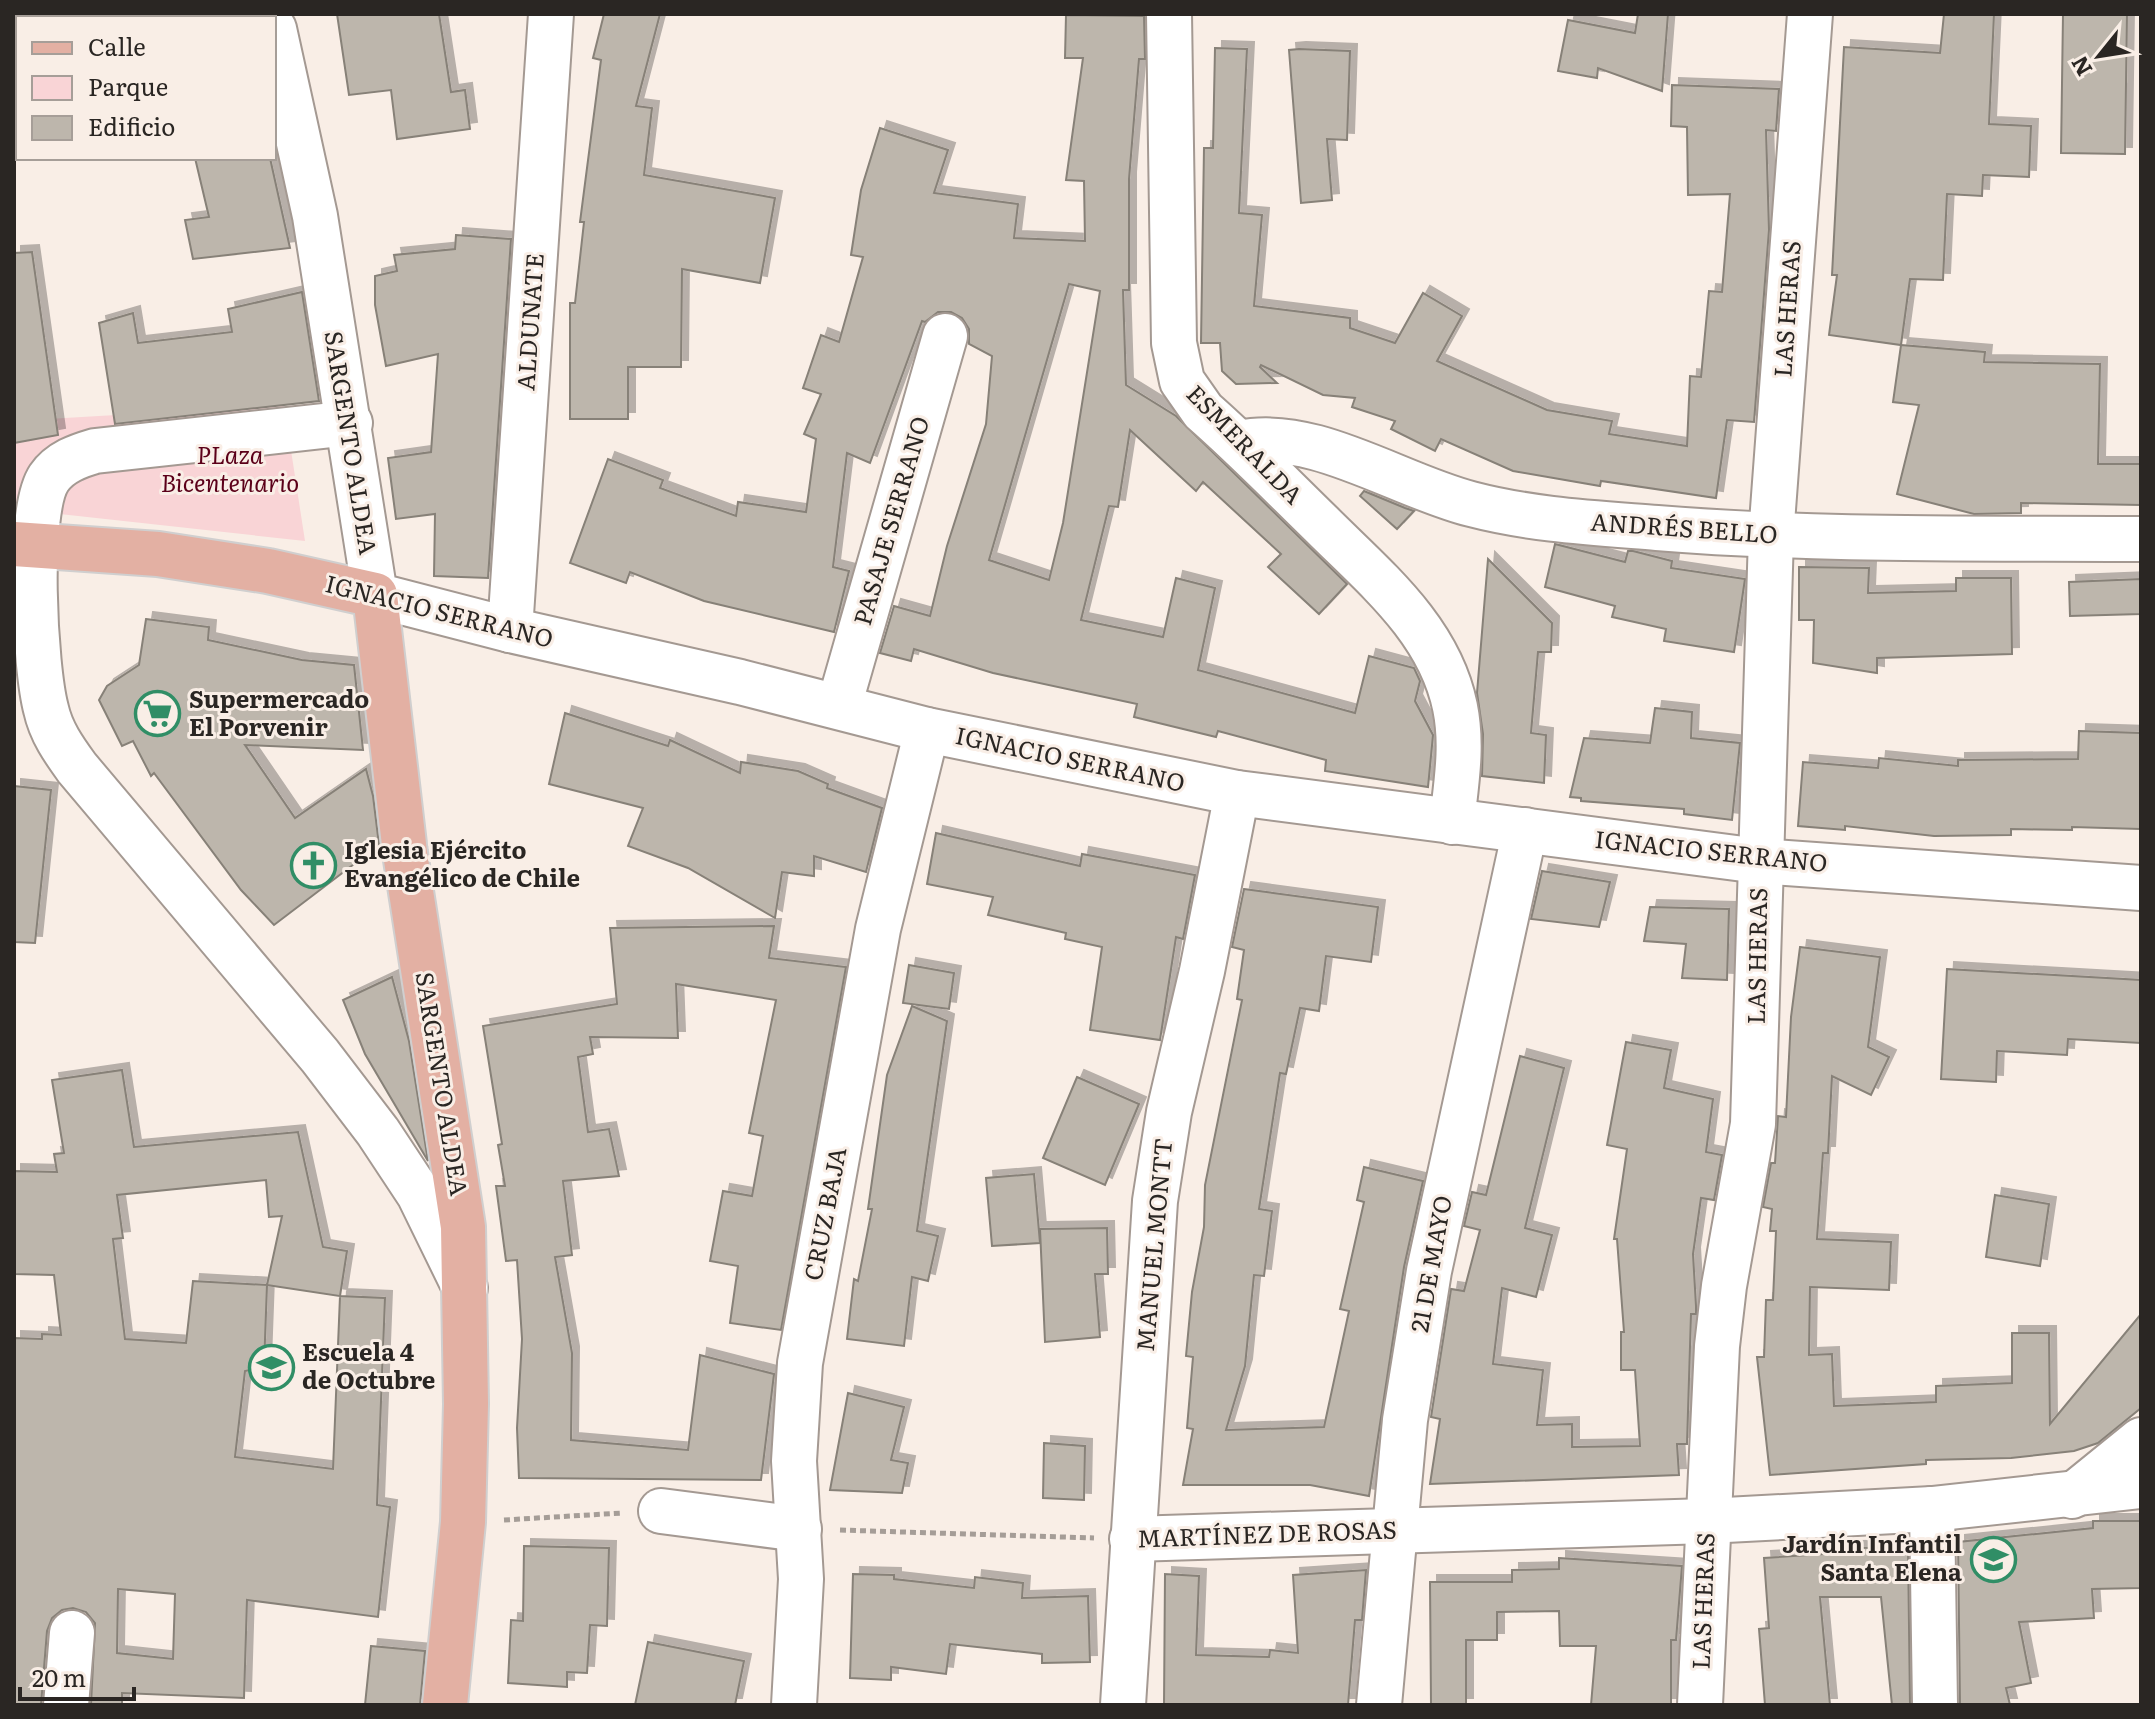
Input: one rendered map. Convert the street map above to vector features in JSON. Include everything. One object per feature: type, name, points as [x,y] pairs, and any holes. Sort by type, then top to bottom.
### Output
[{"type":"main road","name":"IGNACIO SERRANO","points":[[24,545],[158,554],[268,571],[375,595]]},
{"type":"main road","name":"SARGENTO ALDEA","points":[[375,595],[405,853],[463,1227],[463,1522],[445,1705]]},
{"type":"street","name":"ALDUNATE","points":[[510,630],[551,14]]},
{"type":"street","name":"ESMERALDA","points":[[1169,14],[1176,363],[1191,397],[1392,594],[1435,654],[1447,680],[1458,730],[1452,822]]},
{"type":"street","name":"LAS HERAS","points":[[1700,1705],[1707,1521],[1722,1301],[1753,1124],[1771,536],[1810,14]]},
{"type":"street","name":"SARGENTO ALDEA","points":[[276,38],[315,216],[375,595]]},
{"type":"street","name":"PASAJE SERRANO","points":[[839,706],[945,336]]},
{"type":"street","name":"SARGENTO ALDEA","points":[[350,423],[79,455],[57,469],[41,492],[24,545],[41,691],[59,741],[77,768],[320,1056],[378,1132],[419,1194],[465,1288]]},
{"type":"street","name":"ANDRÉS BELLO","points":[[1240,443],[1259,439],[1295,442],[1436,493],[1518,515],[1771,536],[2141,539]]},
{"type":"street","name":"IGNACIO SERRANO","points":[[375,595],[510,630],[839,706],[927,730],[1119,772],[1237,793],[1759,861],[2141,888]]},
{"type":"street","name":"CRUZ BAJA","points":[[794,1705],[801,1579],[794,1461],[800,1363],[878,929],[927,730]]},
{"type":"street","name":"MANUEL MONTT","points":[[1123,1705],[1155,1201],[1169,1112],[1202,971],[1237,793]]},
{"type":"street","name":"21 DE MAYO","points":[[1379,1705],[1405,1420],[1429,1271],[1525,830]]},
{"type":"street","points":[[2072,1496],[2141,1440]]},
{"type":"street","name":"MARTÍNEZ DE ROSAS","points":[[1132,1539],[1707,1521],[1932,1509],[2141,1486]]},
{"type":"street","points":[[1932,1509],[1935,1705]]},
{"type":"street","points":[[661,1511],[799,1529]]},
{"type":"street","points":[[66,1705],[72,1633]]},
{"type":"path","points":[[463,1522],[661,1511]]},
{"type":"path","name":"MARTÍNEZ DE ROSAS","points":[[799,1529],[1132,1539]]},
{"type":"green space","name":"PLaza Bicentenario","points":[[284,405],[305,541],[14,509],[14,421]]},
{"type":"building","points":[[337,14],[439,14],[451,92],[465,90],[470,129],[397,139],[391,90],[349,95]]},
{"type":"building","points":[[604,14],[660,14],[636,106],[652,108],[644,175],[775,198],[760,283],[682,269],[681,367],[628,367],[628,419],[570,419],[570,303],[575,303],[584,222],[580,222],[601,60],[593,58]]},
{"type":"building","points":[[1638,14],[1668,14],[1662,91],[1598,68],[1597,78],[1558,71],[1568,20],[1635,33]]},
{"type":"building","points":[[1944,14],[1994,14],[1989,124],[2031,126],[2029,177],[1983,175],[1982,196],[1947,194],[1943,280],[1910,279],[1901,345],[1829,335],[1837,275],[1832,275],[1844,47],[1940,53]]},
{"type":"building","points":[[2063,14],[2127,14],[2125,154],[2061,153]]},
{"type":"building","points":[[1066,15],[1144,16],[1145,59],[1139,59],[1129,179],[1129,290],[1123,290],[1126,385],[1176,416],[1347,584],[1319,614],[1268,567],[1281,554],[1203,482],[1196,491],[1130,430],[1118,507],[1109,506],[1081,620],[1163,637],[1176,578],[1215,588],[1198,670],[1355,713],[1369,656],[1414,668],[1420,681],[1415,701],[1433,735],[1428,787],[1325,771],[1326,760],[1218,731],[1216,737],[1134,717],[1137,704],[993,673],[914,649],[911,661],[880,653],[894,606],[930,616],[947,546],[986,424],[992,356],[969,344],[969,329],[962,318],[951,312],[938,312],[922,321],[870,463],[847,453],[833,567],[849,571],[834,632],[704,601],[630,572],[626,583],[570,563],[608,459],[663,480],[660,488],[736,516],[738,502],[806,512],[816,439],[804,434],[821,394],[803,388],[821,335],[839,342],[863,257],[851,255],[861,190],[880,128],[948,150],[934,193],[1018,204],[1014,238],[1085,241],[1084,181],[1066,180],[1083,58],[1065,58]],"holes":[[[1069,284],[1100,291],[1063,523],[1049,580],[989,560]]]},
{"type":"building","points":[[1215,48],[1247,49],[1239,213],[1262,215],[1254,306],[1350,318],[1350,328],[1395,343],[1423,293],[1462,316],[1437,361],[1547,410],[1612,421],[1609,434],[1687,446],[1690,376],[1701,377],[1709,291],[1722,292],[1730,194],[1688,195],[1687,127],[1671,126],[1672,85],[1779,89],[1776,131],[1766,130],[1769,230],[1754,422],[1727,420],[1716,498],[1601,481],[1600,486],[1513,471],[1441,439],[1435,451],[1391,429],[1395,421],[1352,407],[1355,398],[1323,395],[1261,365],[1277,383],[1236,384],[1222,371],[1220,343],[1201,343],[1204,148],[1213,148]]},
{"type":"building","points":[[1289,50],[1350,51],[1347,140],[1327,139],[1332,200],[1301,203]]},
{"type":"building","points":[[195,160],[270,160],[290,248],[193,259],[185,220],[209,217]]},
{"type":"building","points":[[456,235],[511,239],[488,578],[434,576],[435,514],[396,519],[388,458],[431,452],[438,354],[386,366],[375,305],[375,276],[397,271],[394,255],[455,249]]},
{"type":"building","points":[[32,252],[58,435],[14,443],[14,253]]},
{"type":"building","points":[[302,292],[319,401],[115,424],[99,323],[133,313],[138,343],[232,332],[228,309]]},
{"type":"building","points":[[1901,345],[1985,352],[1984,362],[2100,364],[2098,464],[2141,464],[2141,505],[2021,503],[2021,513],[1974,514],[1897,494],[1919,405],[1893,402]]},
{"type":"building","points":[[1364,491],[1414,511],[1397,529],[1360,496]]},
{"type":"building","points":[[1555,544],[1625,562],[1628,551],[1633,551],[1672,561],[1671,568],[1745,579],[1734,652],[1664,641],[1666,629],[1612,617],[1615,606],[1545,587]]},
{"type":"building","points":[[1488,559],[1552,623],[1551,652],[1538,652],[1531,733],[1546,735],[1544,783],[1482,776],[1483,734],[1477,693]]},
{"type":"building","points":[[1799,567],[1869,568],[1868,593],[1956,591],[1956,578],[2011,578],[2012,654],[1877,658],[1877,673],[1813,663],[1814,620],[1799,620]]},
{"type":"building","points":[[2141,579],[2141,614],[2070,616],[2069,582]]},
{"type":"building","points":[[146,619],[209,627],[208,640],[302,660],[354,665],[363,750],[245,745],[295,818],[366,769],[373,796],[379,845],[274,925],[241,890],[154,773],[151,776],[133,741],[122,746],[99,700],[107,686],[139,665]]},
{"type":"building","points":[[1655,708],[1692,712],[1691,738],[1740,743],[1732,820],[1684,814],[1684,809],[1581,801],[1581,798],[1570,797],[1584,738],[1650,743]]},
{"type":"building","points":[[565,713],[668,746],[670,740],[740,773],[741,762],[798,771],[828,784],[827,788],[882,808],[866,872],[814,856],[814,876],[782,872],[775,918],[688,868],[628,846],[643,808],[549,784]]},
{"type":"building","points":[[2079,731],[2141,733],[2140,829],[2011,829],[2011,835],[1934,836],[1845,826],[1845,830],[1798,826],[1803,762],[1878,768],[1879,758],[1958,766],[1958,760],[2078,759]]},
{"type":"building","points":[[14,786],[51,790],[35,943],[14,942]]},
{"type":"building","points":[[936,833],[1080,866],[1082,854],[1195,875],[1183,939],[1176,937],[1160,1040],[1090,1030],[1102,947],[1065,939],[1066,933],[988,915],[993,897],[927,884]]},
{"type":"building","points":[[1542,871],[1610,882],[1599,927],[1531,919]]},
{"type":"building","points":[[1244,889],[1378,907],[1371,962],[1326,956],[1319,1011],[1300,1008],[1286,1074],[1280,1073],[1259,1209],[1272,1211],[1264,1276],[1254,1275],[1245,1366],[1226,1430],[1324,1427],[1349,1311],[1340,1309],[1364,1202],[1357,1200],[1364,1167],[1423,1181],[1404,1267],[1369,1496],[1310,1485],[1183,1485],[1193,1429],[1187,1428],[1193,1357],[1186,1356],[1192,1292],[1204,1227],[1205,1185],[1242,1000],[1237,999],[1244,950],[1232,947]]},
{"type":"building","points":[[1650,907],[1729,909],[1727,980],[1682,978],[1686,944],[1644,941]]},
{"type":"building","points":[[774,926],[769,958],[846,967],[781,1330],[730,1323],[738,1266],[710,1261],[723,1191],[752,1196],[763,1136],[749,1133],[776,1000],[676,984],[678,1038],[590,1037],[593,1054],[578,1057],[588,1132],[609,1129],[619,1176],[563,1181],[572,1255],[555,1257],[572,1353],[571,1440],[688,1450],[700,1355],[774,1374],[761,1480],[519,1478],[517,1428],[522,1339],[517,1260],[506,1261],[496,1186],[505,1186],[498,1145],[502,1144],[483,1026],[617,1004],[610,928]]},
{"type":"building","points":[[1800,947],[1880,957],[1868,1047],[1889,1057],[1871,1095],[1832,1076],[1828,1153],[1823,1153],[1817,1239],[1891,1242],[1889,1290],[1810,1287],[1809,1355],[1832,1354],[1834,1406],[1936,1402],[1936,1386],[2012,1383],[2012,1333],[2049,1333],[2050,1424],[2141,1314],[2141,1408],[2098,1443],[2074,1451],[2011,1458],[1926,1460],[1926,1464],[1770,1475],[1757,1357],[1764,1357],[1766,1300],[1773,1300],[1776,1231],[1770,1231],[1772,1209],[1763,1207],[1771,1163],[1775,1163],[1778,1116],[1786,1117],[1791,1017]]},
{"type":"building","points":[[909,965],[954,973],[949,1009],[903,1003]]},
{"type":"building","points":[[1947,969],[2141,980],[2141,1043],[2068,1039],[2067,1055],[1997,1051],[1996,1082],[1941,1079]]},
{"type":"building","points":[[392,977],[409,1041],[428,1161],[365,1054],[343,1000]]},
{"type":"building","points":[[912,1006],[947,1021],[917,1231],[938,1236],[928,1281],[912,1277],[904,1346],[847,1339],[854,1279],[858,1281],[872,1209],[868,1209],[887,1075]]},
{"type":"building","points":[[1626,1042],[1671,1050],[1664,1088],[1713,1099],[1706,1152],[1722,1155],[1714,1200],[1701,1198],[1693,1254],[1696,1314],[1691,1314],[1687,1444],[1677,1444],[1679,1475],[1430,1484],[1440,1419],[1431,1417],[1451,1289],[1464,1291],[1480,1230],[1464,1226],[1472,1192],[1486,1195],[1520,1056],[1564,1068],[1525,1228],[1552,1235],[1536,1297],[1502,1288],[1493,1364],[1543,1370],[1537,1425],[1572,1424],[1572,1447],[1640,1446],[1635,1370],[1621,1370],[1621,1332],[1624,1332],[1617,1239],[1614,1239],[1627,1149],[1607,1145]]},
{"type":"building","points":[[122,1070],[134,1147],[298,1132],[323,1247],[347,1251],[340,1296],[385,1298],[377,1505],[390,1507],[378,1617],[247,1600],[244,1698],[122,1693],[122,1705],[91,1705],[95,1623],[86,1612],[73,1608],[62,1610],[52,1618],[47,1631],[41,1705],[14,1705],[14,1338],[42,1339],[42,1334],[61,1335],[54,1275],[14,1274],[14,1171],[57,1172],[54,1154],[64,1153],[52,1080]],"holes":[[[266,1180],[269,1217],[282,1216],[267,1285],[193,1281],[186,1343],[125,1339],[113,1239],[123,1238],[117,1195]],[[267,1285],[340,1296],[333,1469],[235,1457],[245,1371],[264,1367]],[[118,1589],[175,1594],[173,1659],[117,1653]]]},
{"type":"building","points":[[1077,1077],[1139,1104],[1105,1185],[1043,1158]]},
{"type":"building","points":[[1034,1174],[1040,1243],[992,1246],[986,1178]]},
{"type":"building","points":[[1995,1195],[2049,1204],[2040,1266],[1986,1257]]},
{"type":"building","points":[[1107,1228],[1108,1274],[1095,1274],[1100,1337],[1045,1342],[1040,1229]]},
{"type":"building","points":[[848,1393],[904,1407],[891,1460],[908,1463],[902,1493],[830,1490]]},
{"type":"building","points":[[1044,1443],[1085,1446],[1084,1500],[1043,1498]]},
{"type":"building","points":[[2093,1521],[2141,1521],[2141,1588],[2092,1589],[2094,1618],[2019,1622],[2031,1683],[2006,1688],[2010,1705],[1960,1705],[1958,1542],[2093,1528]]},
{"type":"building","points":[[524,1546],[609,1548],[607,1626],[590,1625],[587,1673],[567,1672],[567,1687],[508,1683],[511,1620],[523,1621]]},
{"type":"building","points":[[1908,1547],[1910,1705],[1892,1705],[1881,1597],[1820,1597],[1830,1705],[1765,1705],[1759,1629],[1769,1628],[1764,1558],[1854,1552],[1854,1548]]},
{"type":"building","points":[[1559,1558],[1682,1566],[1676,1640],[1671,1640],[1671,1705],[1591,1705],[1596,1646],[1560,1646],[1559,1611],[1497,1612],[1497,1640],[1466,1640],[1466,1705],[1431,1705],[1430,1582],[1512,1582],[1512,1570],[1559,1569]]},
{"type":"building","points":[[1366,1570],[1362,1620],[1355,1620],[1348,1705],[1164,1705],[1165,1574],[1199,1576],[1196,1655],[1269,1657],[1270,1650],[1298,1653],[1293,1575]]},
{"type":"building","points":[[853,1574],[894,1575],[894,1579],[974,1588],[975,1577],[1023,1583],[1022,1598],[1088,1596],[1090,1662],[1042,1663],[1042,1654],[950,1644],[946,1674],[891,1667],[891,1680],[850,1678]]},
{"type":"building","points":[[648,1642],[744,1661],[735,1705],[635,1705]]},
{"type":"building","points":[[371,1646],[425,1651],[420,1705],[365,1705]]},
{"type":"place","name":"Supermercado El Porvenir","points":[[158,714]]},
{"type":"place","name":"Iglesia Ejército Evangélico de Chile","points":[[313,865]]},
{"type":"place","name":"Escuela 4 de Octubre","points":[[271,1367]]},
{"type":"place","name":"Jardín Infantil Santa Elena","points":[[1993,1559]]}]
